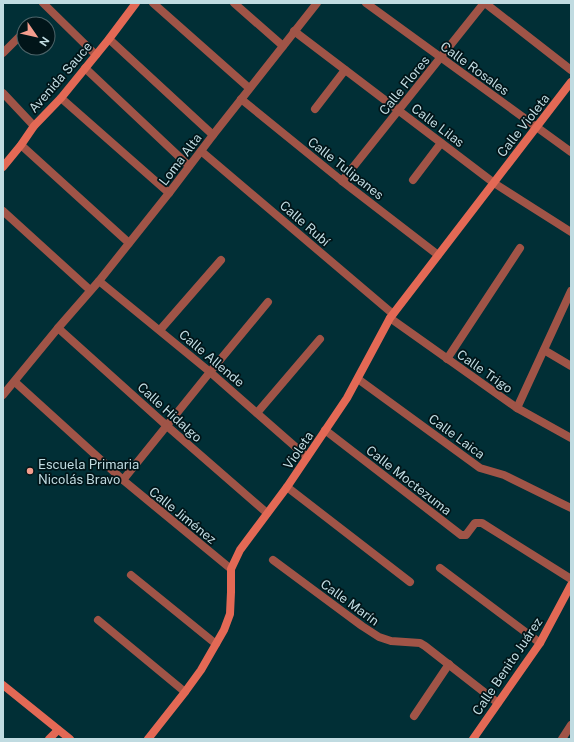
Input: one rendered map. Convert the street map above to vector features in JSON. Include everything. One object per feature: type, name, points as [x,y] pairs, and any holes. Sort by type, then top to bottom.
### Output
[{"type":"street","points":[[43,3],[96,55]]},
{"type":"street","name":"Avenida Sauce","points":[[3,167],[34,126],[61,98],[109,40],[136,3]]},
{"type":"street","points":[[153,3],[249,88]]},
{"type":"street","points":[[234,3],[283,46]]},
{"type":"street","name":"Loma Alta","points":[[3,395],[129,244],[249,88],[317,3]]},
{"type":"street","name":"Calle Rosales","points":[[366,3],[571,152]]},
{"type":"street","points":[[485,3],[571,70]]},
{"type":"street","name":"Calle Flores","points":[[342,181],[485,3]]},
{"type":"street","name":"Calle Lilas","points":[[294,31],[494,183],[571,232]]},
{"type":"street","points":[[3,53],[16,40]]},
{"type":"street","points":[[109,40],[213,135]]},
{"type":"street","points":[[85,68],[189,166]]},
{"type":"street","points":[[315,109],[345,70]]},
{"type":"street","name":"Calle Violeta","points":[[494,183],[571,82]]},
{"type":"street","points":[[3,93],[34,126]]},
{"type":"street","points":[[61,98],[169,193]]},
{"type":"street","name":"Calle Tulipanes","points":[[241,99],[342,181],[438,255]]},
{"type":"street","points":[[413,180],[442,143]]},
{"type":"street","points":[[21,145],[129,244]]},
{"type":"street","name":"Calle Rubí","points":[[201,151],[391,316]]},
{"type":"street","name":"Violeta","points":[[148,739],[201,670],[224,630],[230,614],[231,569],[240,550],[287,487],[347,398],[373,347],[391,316],[494,183]]},
{"type":"street","points":[[3,211],[90,290]]},
{"type":"street","points":[[448,359],[520,248]]},
{"type":"street","points":[[160,330],[221,260]]},
{"type":"street","name":"Calle Allende","points":[[99,281],[210,372],[307,457]]},
{"type":"street","points":[[517,408],[571,291]]},
{"type":"street","points":[[123,480],[268,302]]},
{"type":"street","name":"Calle Trigo","points":[[391,316],[517,408],[571,438]]},
{"type":"street","name":"Calle Hidalgo","points":[[58,328],[267,513]]},
{"type":"street","points":[[257,413],[320,339]]},
{"type":"street","points":[[544,350],[571,366]]},
{"type":"street","name":"Calle Laica","points":[[358,379],[480,468],[504,475],[571,508]]},
{"type":"street","name":"Calle Jiménez","points":[[15,382],[123,480],[231,569]]},
{"type":"street","name":"Calle Moctezuma","points":[[325,430],[461,535],[466,535],[473,525],[478,522],[482,523],[571,579]]},
{"type":"street","points":[[287,487],[410,582]]},
{"type":"street","name":"Calle Marín","points":[[273,560],[379,637],[392,641],[420,643],[498,703]]},
{"type":"street","points":[[440,568],[540,643]]},
{"type":"street","points":[[131,575],[216,644]]},
{"type":"street","name":"Calle Benito Juárez","points":[[473,739],[540,643],[571,585]]},
{"type":"street","points":[[98,620],[185,692]]},
{"type":"street","points":[[414,716],[449,664]]},
{"type":"street","points":[[3,685],[70,739]]},
{"type":"street","points":[[562,739],[571,725]]},
{"type":"street","points":[[49,739],[58,730]]},
{"type":"place","name":"Escuela Primaria Nicolás Bravo","points":[[30,471]]}]
